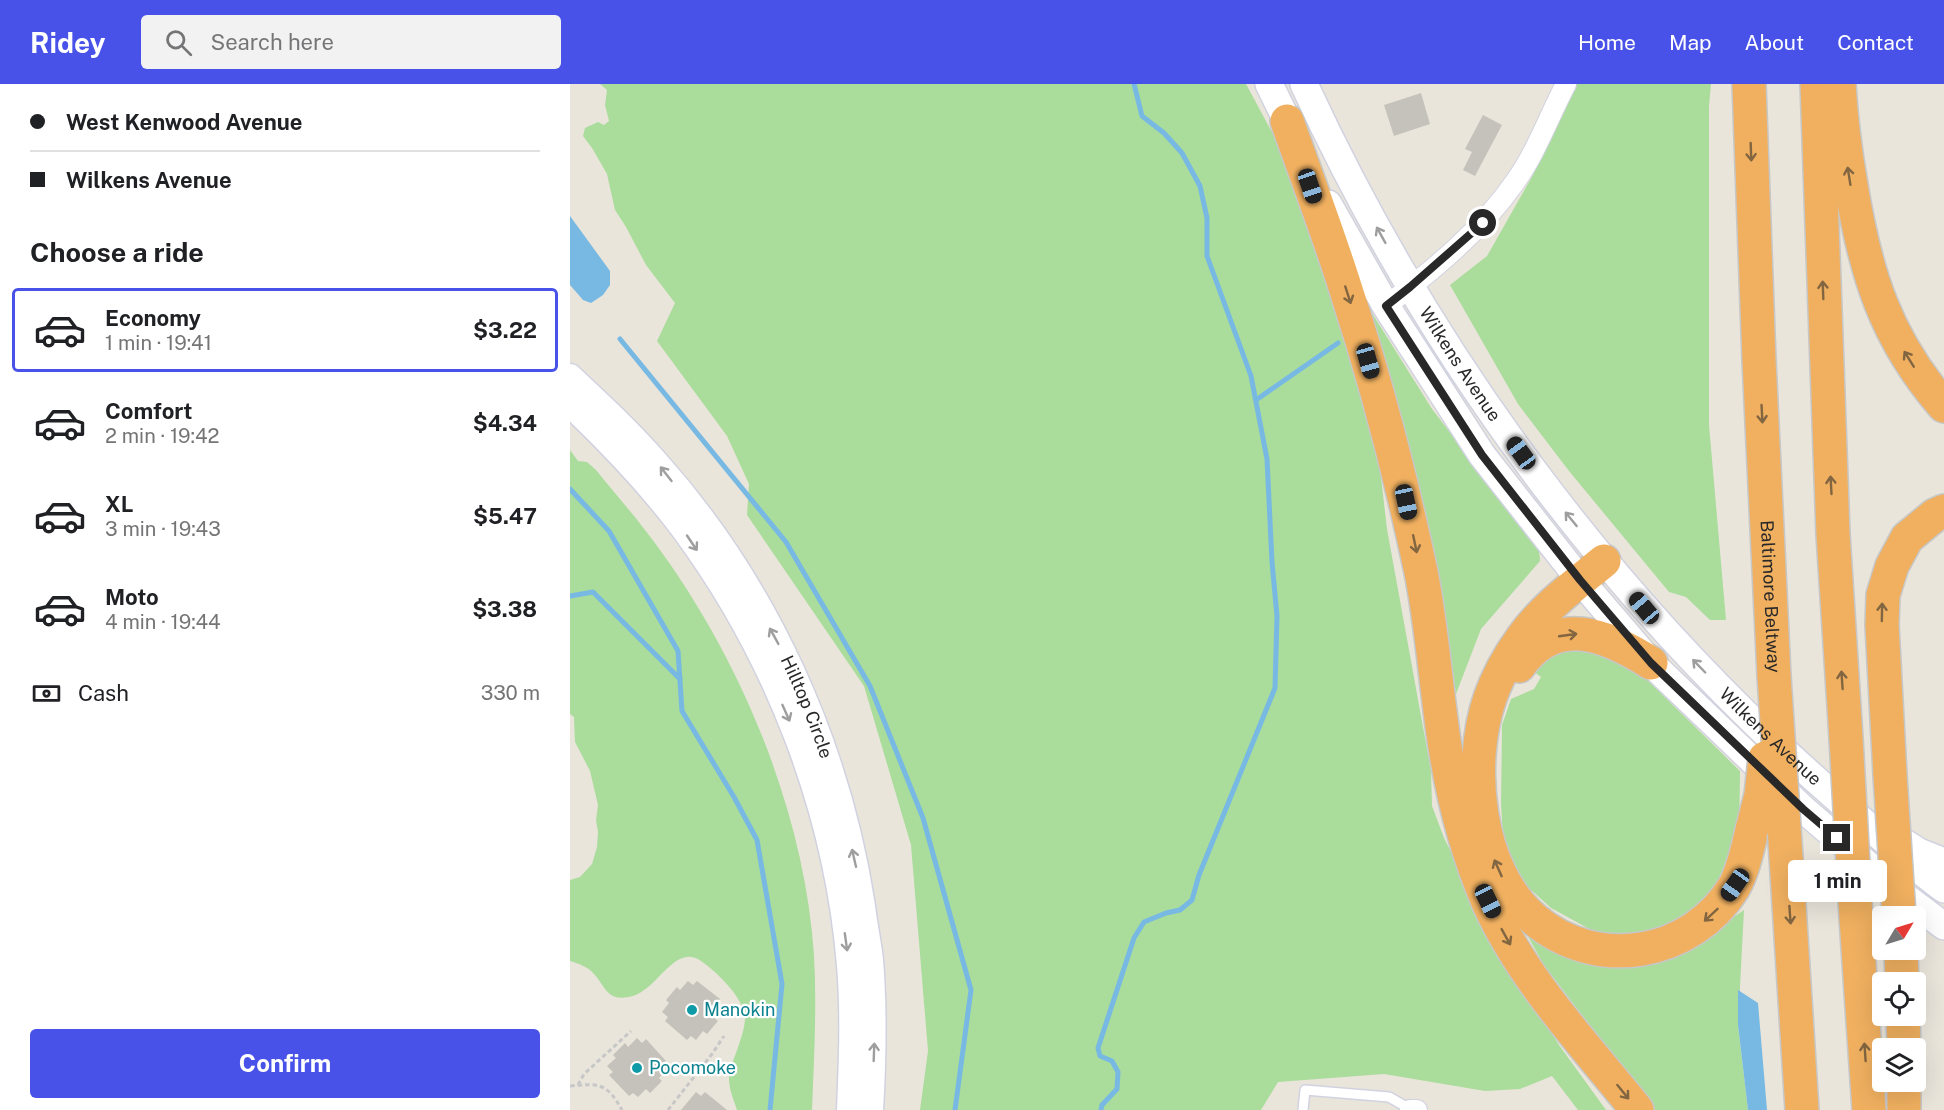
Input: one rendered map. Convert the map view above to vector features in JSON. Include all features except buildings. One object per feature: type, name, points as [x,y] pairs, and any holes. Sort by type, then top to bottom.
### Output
[{"type":"highway","name":"Baltimore Beltway","points":[[1749,84],[1774,676],[1802,1110]]},
{"type":"highway","points":[[1816,84],[1833,522],[1869,1110]]},
{"type":"highway","points":[[1839,84],[1848,171],[1859,235],[1870,276],[1885,315],[1901,346],[1925,384],[1944,406]]},
{"type":"highway","points":[[1287,121],[1347,291],[1390,436],[1421,576],[1431,633],[1446,754],[1474,829],[1493,855],[1517,901],[1533,918],[1556,935],[1582,946],[1605,951],[1634,951],[1660,946],[1705,921],[1721,905],[1735,885],[1743,863],[1761,795],[1774,676]]},
{"type":"highway","points":[[1898,906],[1882,625],[1883,595],[1892,566],[1907,537],[1935,515],[1944,511]]},
{"type":"highway","points":[[1585,562],[1531,597],[1505,626],[1485,658],[1472,691],[1462,724],[1458,762],[1488,901],[1510,945],[1546,996],[1637,1110]]},
{"type":"highway","points":[[1474,829],[1503,699],[1515,672],[1535,647],[1547,639],[1561,635],[1588,634],[1626,647],[1651,663]]},
{"type":"highway","points":[[1904,1092],[1904,1110]]},
{"type":"main road","name":"Wilkens Avenue","points":[[1269,84],[1332,212],[1386,306],[1482,455],[1585,562],[1658,623],[1733,703],[1815,779],[1922,873],[1944,889]]},
{"type":"main road","name":"Wilkens Avenue","points":[[1304,84],[1354,186],[1410,287],[1460,367],[1557,503],[1585,562],[1651,663],[1803,809],[1904,896],[1944,926]]},
{"type":"main road","points":[[1815,779],[1919,852],[1944,862]]},
{"type":"street","points":[[1386,306],[1483,223],[1501,201],[1517,180],[1566,84]]},
{"type":"street","name":"Hilltop Circle","points":[[570,376],[612,415],[658,464],[699,516],[743,579],[781,648],[813,718],[840,797],[858,872],[871,959],[874,1042],[871,1110]]},
{"type":"street","name":"Hilltop Circle","points":[[570,405],[642,479],[683,529],[725,591],[762,660],[793,727],[821,809],[838,887],[849,964],[852,1042],[849,1110]]},
{"type":"street","points":[[1410,1110],[1417,1110]]},
{"type":"lane","points":[[1304,1110],[1305,1090],[1389,1096],[1410,1110]]},
{"type":"path","points":[[578,1085],[584,1074],[631,1032]]},
{"type":"path","points":[[668,1110],[724,1036]]},
{"type":"path","points":[[570,1086],[598,1084],[613,1093],[621,1110]]},
{"type":"green space","points":[[600,84],[1246,84],[1287,160],[1361,390],[1379,460],[1387,529],[1431,771],[1432,806],[1444,838],[1504,957],[1559,1045],[1606,1110],[1578,1110],[1552,1076],[1520,1089],[1485,1091],[1384,1074],[1278,1082],[1261,1110],[920,1110],[928,1051],[911,845],[864,686],[747,515],[749,484],[727,436],[657,341],[675,303],[646,265],[615,210],[607,174],[583,136],[585,128],[598,122],[604,125],[609,121],[605,105],[607,90]]},
{"type":"green space","points":[[1574,84],[1711,84],[1709,106],[1709,425],[1726,620],[1710,620],[1686,597],[1669,592],[1569,471],[1518,404],[1450,285],[1487,256],[1533,175]]},
{"type":"green space","points":[[1370,310],[1432,409],[1539,548],[1540,561],[1481,629],[1456,694],[1448,636],[1410,449]]},
{"type":"green space","points":[[570,450],[578,461],[587,462],[596,470],[645,530],[678,576],[736,677],[760,730],[780,786],[796,842],[808,899],[815,974],[812,1110],[737,1110],[729,1075],[745,1017],[740,1002],[728,985],[701,961],[692,957],[683,958],[675,962],[642,992],[624,998],[612,996],[591,971],[570,961],[570,880],[580,877],[592,864],[597,847],[598,805],[590,771],[575,742],[574,717],[570,714]]},
{"type":"green space","points":[[1556,645],[1624,657],[1740,771],[1739,848],[1708,904],[1676,926],[1623,938],[1593,931],[1551,908],[1519,879],[1504,854],[1501,804],[1502,725],[1511,699],[1534,689],[1541,677],[1526,666]]},
{"type":"green space","points":[[1491,871],[1571,957],[1717,928],[1744,910],[1738,1025],[1748,1110],[1654,1110],[1544,965]]},
{"type":"water","points":[[570,216],[610,271],[610,285],[603,295],[591,303],[583,300],[570,285]]},
{"type":"water","points":[[1738,990],[1758,1003],[1767,1110],[1748,1110],[1738,1025]]},
{"type":"waterway","points":[[1101,1110],[1102,1105],[1117,1089],[1118,1072],[1112,1061],[1100,1056],[1098,1048],[1134,938],[1144,922],[1180,910],[1192,900],[1199,875],[1275,688],[1277,616],[1267,459],[1251,376],[1207,256],[1207,218],[1200,186],[1182,153],[1164,133],[1142,116],[1134,84]]},
{"type":"waterway","points":[[620,339],[786,542],[870,686],[923,818],[971,990],[955,1110]]},
{"type":"waterway","points":[[1256,400],[1338,343]]},
{"type":"waterway","points":[[570,489],[609,531],[678,651],[682,711],[757,840],[782,984],[770,1110]]},
{"type":"waterway","points":[[570,596],[593,592],[680,679]]},
{"type":"place","name":"Manokin","points":[[692,1010]]},
{"type":"place","name":"Pocomoke","points":[[637,1068]]},
{"type":"route","points":[[1483,223],[1386,306],[1482,455],[1580,580],[1651,663],[1803,809],[1837,838]]}]
